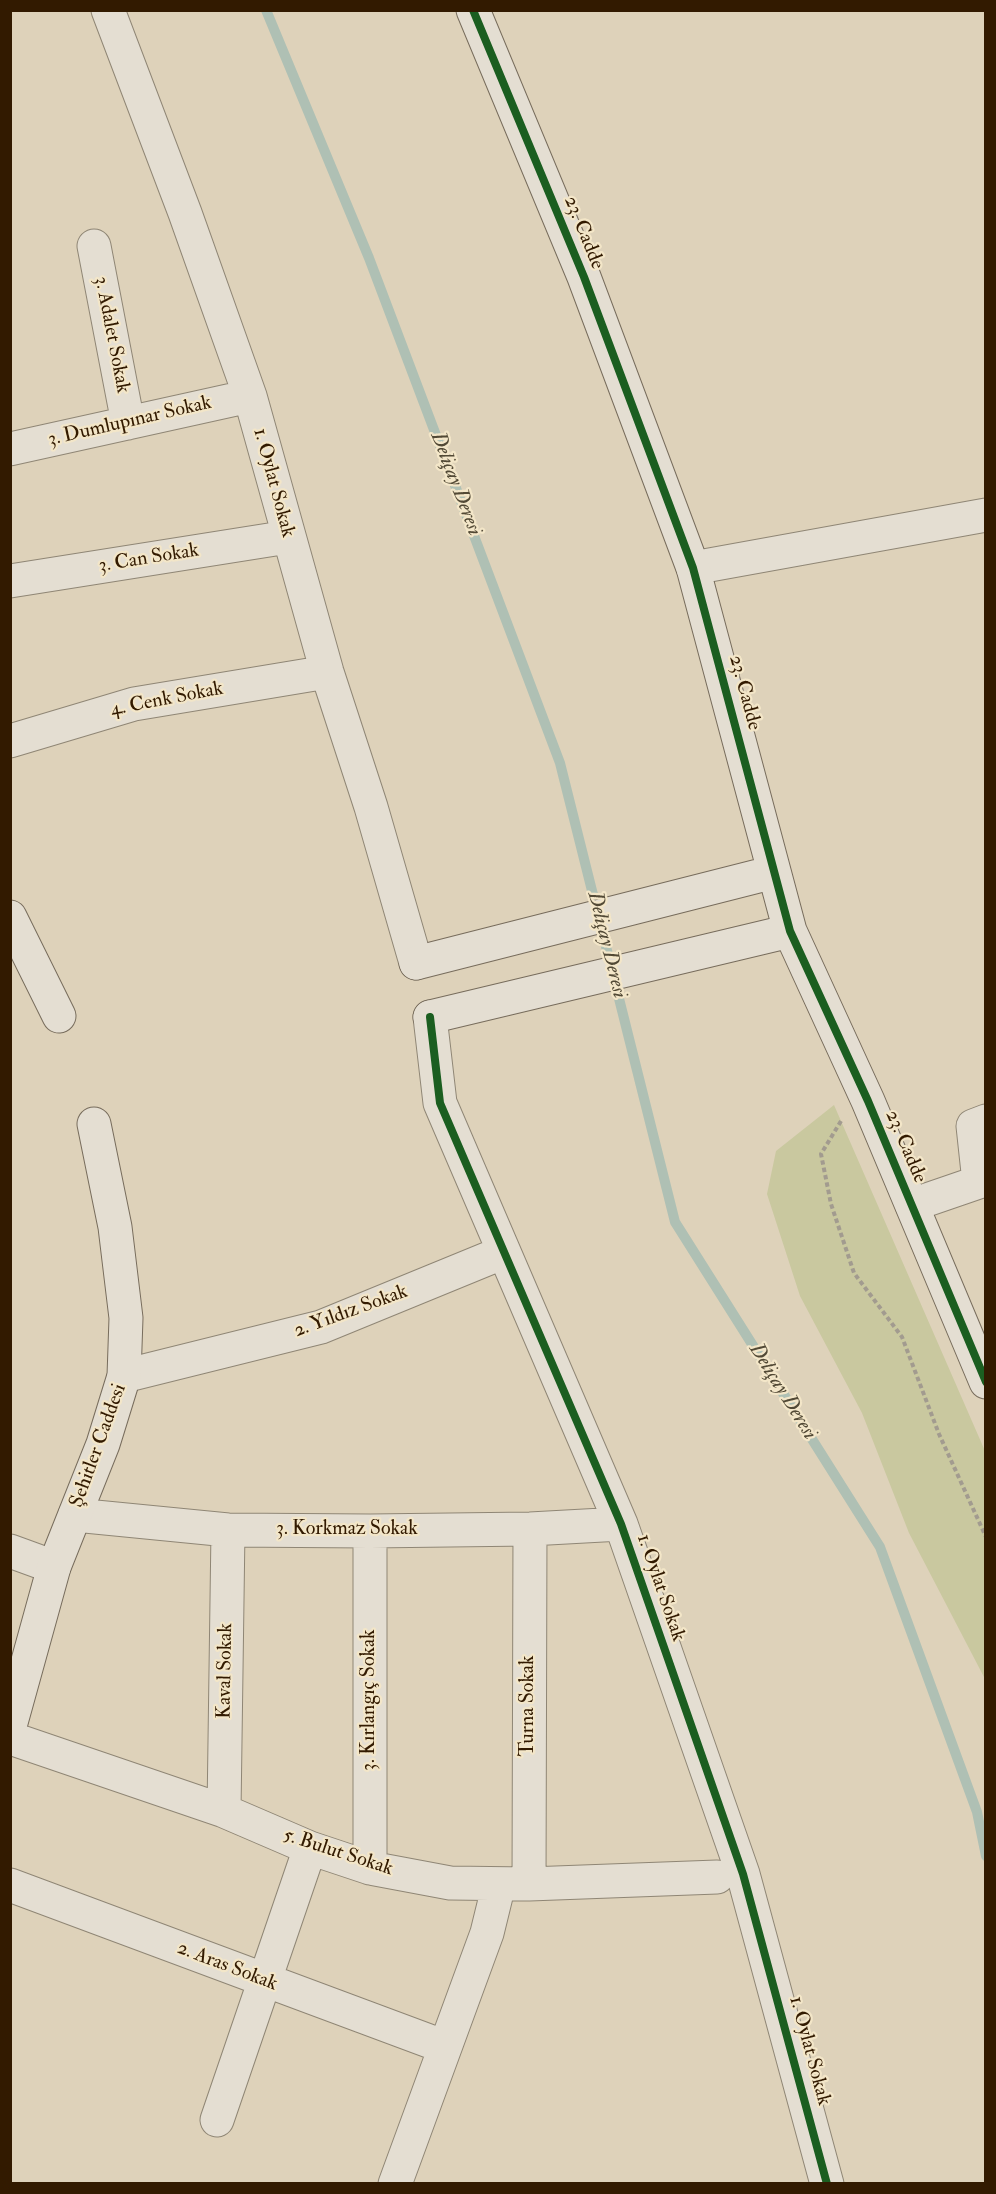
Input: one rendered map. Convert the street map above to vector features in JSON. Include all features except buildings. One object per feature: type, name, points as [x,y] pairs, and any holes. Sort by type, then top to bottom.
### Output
[{"type":"street","name":"1. Oylat Sokak","points":[[108,10],[185,213],[250,396],[327,672],[371,807],[416,963],[774,872]]},
{"type":"street","name":"23. Cadde","points":[[473,10],[584,277],[693,568],[790,931],[868,1101],[912,1205],[976,1332],[986,1382]]},
{"type":"street","name":"3. Adalet Sokak","points":[[94,246],[128,423]]},
{"type":"street","name":"3. Dumlupınar Sokak","points":[[10,449],[250,396]]},
{"type":"street","points":[[693,568],[986,514]]},
{"type":"street","name":"3. Can Sokak","points":[[10,581],[288,537]]},
{"type":"street","name":"4. Cenk Sokak","points":[[10,741],[134,704],[327,672]]},
{"type":"street","points":[[10,916],[59,1016]]},
{"type":"street","name":"1. Oylat Sokak","points":[[790,931],[430,1017],[440,1102],[621,1524],[743,1874],[827,2184]]},
{"type":"street","points":[[912,1205],[979,1182],[972,1126],[986,1121]]},
{"type":"street","name":"Şehitler Caddesi","points":[[10,1726],[54,1567],[103,1444],[124,1376],[126,1318],[115,1227],[94,1124]]},
{"type":"street","name":"2. Yıldız Sokak","points":[[124,1376],[321,1327],[504,1252]]},
{"type":"street","name":"3. Korkmaz Sokak","points":[[75,1515],[228,1530],[530,1529],[621,1524]]},
{"type":"street","name":"Turna Sokak","points":[[395,2184],[487,1933],[514,1884],[530,1529]]},
{"type":"street","name":"Kaval Sokak","points":[[224,1811],[228,1530]]},
{"type":"street","name":"3. Kırlangıç Sokak","points":[[370,1531],[370,1868]]},
{"type":"street","points":[[10,1551],[54,1567]]},
{"type":"street","name":"5. Bulut Sokak","points":[[10,1738],[224,1811],[310,1848],[370,1868],[450,1883],[514,1884],[717,1877]]},
{"type":"street","points":[[217,2120],[310,1848]]},
{"type":"street","name":"2. Aras Sokak","points":[[10,1885],[265,1982],[445,2047]]},
{"type":"path","points":[[868,1101],[839,1122],[821,1154],[831,1204],[854,1274],[902,1337],[939,1434],[986,1537]]},
{"type":"green space","points":[[834,1105],[985,1451],[985,1679],[909,1533],[862,1413],[800,1296],[767,1194],[776,1151]]},
{"type":"waterway","name":"Deliçay Deresi","points":[[266,10],[369,258],[560,763],[675,1222],[880,1547],[977,1812],[986,1856]]},
{"type":"cycle path","points":[[473,10],[584,277],[693,568],[790,931],[868,1101],[986,1382]]},
{"type":"cycle path","points":[[430,1017],[440,1103],[621,1524],[743,1874],[827,2184]]}]
